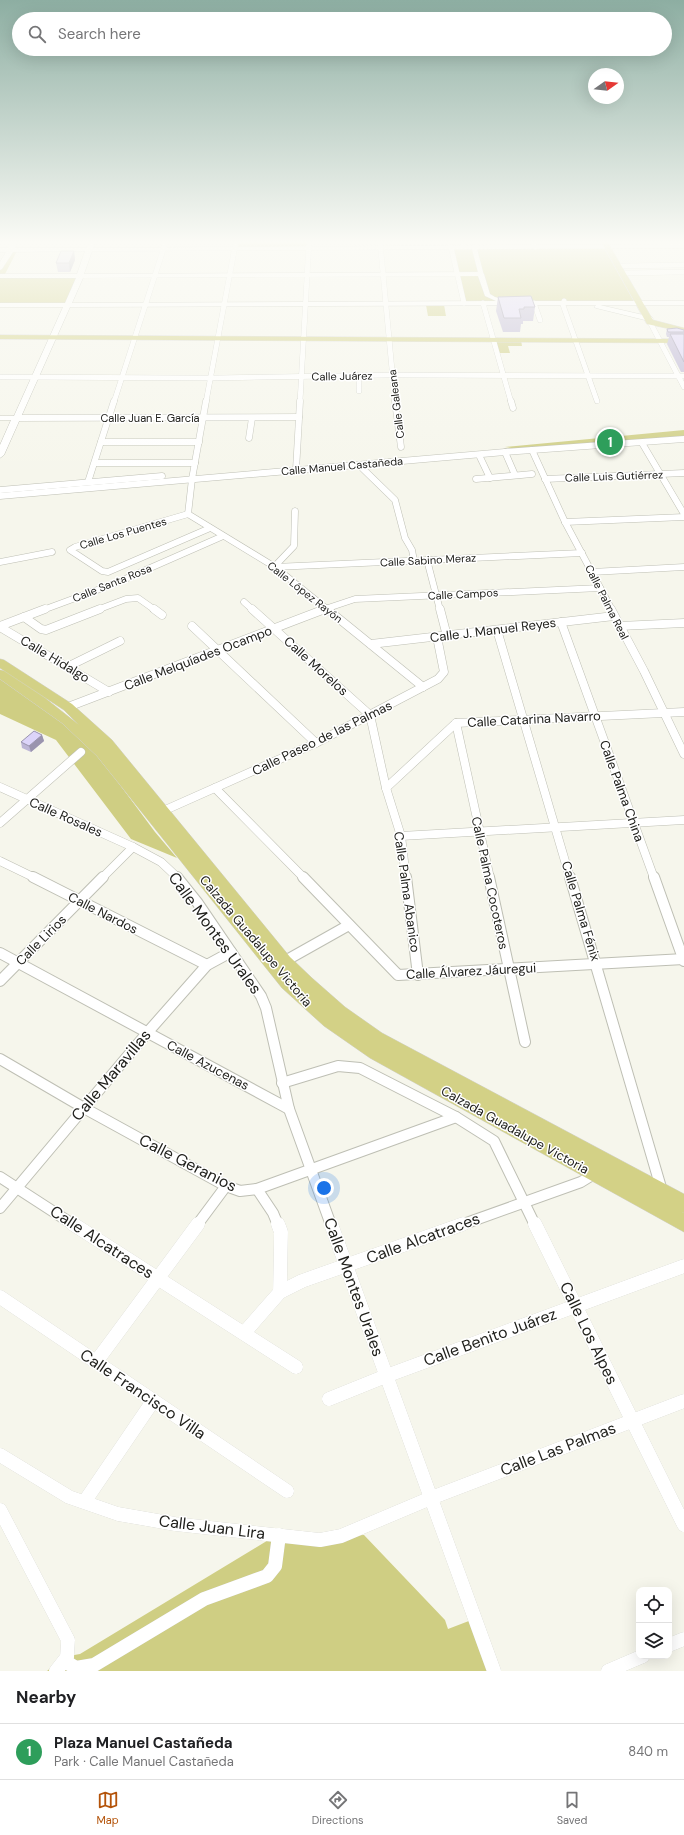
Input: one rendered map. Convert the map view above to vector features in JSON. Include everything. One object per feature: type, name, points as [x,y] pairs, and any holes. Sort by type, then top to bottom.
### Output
[{"type":"main road","points":[[0,455],[61,319]]},
{"type":"main road","points":[[652,319],[684,328]]},
{"type":"main road","points":[[652,319],[684,328]]},
{"type":"main road","points":[[0,337],[684,341]]},
{"type":"main road","name":"Calle Juan E. García","points":[[0,418],[17,418]]},
{"type":"main road","name":"Calzada Guadalupe Victoria","points":[[0,663],[68,707],[107,743],[285,961],[307,985],[327,1003],[376,1038],[684,1204]]},
{"type":"main road","name":"Calzada Guadalupe Victoria","points":[[0,674],[62,716],[102,753],[288,983],[326,1020],[376,1053],[684,1223]]},
{"type":"street","points":[[88,482],[141,319]]},
{"type":"street","points":[[188,514],[192,476],[221,319]]},
{"type":"street","points":[[297,468],[305,319]]},
{"type":"street","name":"Calle Galeana","points":[[387,319],[392,375],[401,447]]},
{"type":"street","points":[[488,319],[513,408]]},
{"type":"street","points":[[569,319],[597,401]]},
{"type":"street","points":[[648,319],[659,341],[681,376],[684,387]]},
{"type":"street","points":[[359,375],[359,391]]},
{"type":"street","name":"Calle Juárez","points":[[0,377],[210,378],[359,375],[681,376]]},
{"type":"street","name":"Calle Juan E. García","points":[[17,418],[299,418]]},
{"type":"street","points":[[249,438],[252,418]]},
{"type":"street","name":"Calle Manuel Castañeda","points":[[0,490],[88,482],[359,465],[505,452],[684,439]]},
{"type":"street","points":[[102,442],[199,442]]},
{"type":"street","points":[[642,443],[684,514]]},
{"type":"street","name":"Calle Palma Real","points":[[532,450],[564,522],[620,626],[684,754]]},
{"type":"street","points":[[505,452],[515,475]]},
{"type":"street","points":[[479,455],[490,478]]},
{"type":"street","points":[[95,463],[195,463]]},
{"type":"street","points":[[359,465],[395,500],[405,538],[412,550],[414,561]]},
{"type":"street","name":"Calle Luis Gutiérrez","points":[[545,479],[684,473]]},
{"type":"street","points":[[476,480],[532,474]]},
{"type":"street","name":"Calle Manuel Castañeda","points":[[0,496],[192,476]]},
{"type":"street","points":[[275,567],[294,546],[294,511]]},
{"type":"street","name":"Calle López Rayón","points":[[188,514],[275,567],[423,687]]},
{"type":"street","name":"Calle Los Puentes","points":[[188,514],[75,547],[70,550],[102,571],[108,572],[210,528]]},
{"type":"street","points":[[564,522],[684,517]]},
{"type":"street","name":"Calle Santa Rosa","points":[[0,627],[116,583],[223,536]]},
{"type":"street","points":[[0,562],[52,552]]},
{"type":"street","name":"Calle Sabino Meraz","points":[[275,567],[582,553]]},
{"type":"street","points":[[427,560],[447,636]]},
{"type":"street","points":[[592,572],[684,567]]},
{"type":"street","name":"Calle Campos","points":[[327,608],[355,599],[600,588]]},
{"type":"street","points":[[24,617],[41,629],[46,630],[126,598],[134,597],[138,598],[162,615]]},
{"type":"street","name":"Calle Morelos","points":[[244,602],[370,715]]},
{"type":"street","name":"Calle Melquíades Ocampo","points":[[68,707],[327,608]]},
{"type":"street","name":"Calle J. Manuel Reyes","points":[[371,644],[614,616]]},
{"type":"street","name":"Calle Palma China","points":[[561,622],[684,960]]},
{"type":"street","points":[[620,626],[684,623]]},
{"type":"street","points":[[192,626],[316,743]]},
{"type":"street","name":"Calle Hidalgo","points":[[0,627],[109,692]]},
{"type":"street","name":"Calle Palma Fénix","points":[[497,630],[663,1193]]},
{"type":"street","name":"Calle Paseo de las Palmas","points":[[163,811],[316,743],[438,680],[444,672],[437,637]]},
{"type":"street","points":[[67,667],[120,641]]},
{"type":"street","name":"Calle Catarina Navarro","points":[[386,788],[456,723],[684,712]]},
{"type":"street","name":"Calle Palma Abanico","points":[[370,715],[386,788],[401,836],[418,975]]},
{"type":"street","name":"Calle Palma Cocoteros","points":[[456,723],[525,1042]]},
{"type":"street","points":[[0,823],[81,752]]},
{"type":"street","name":"Calle Rosales","points":[[0,787],[133,847]]},
{"type":"street","name":"Calle Álvarez Jáuregui","points":[[215,788],[395,972],[403,976],[684,960]]},
{"type":"street","points":[[401,836],[684,820]]},
{"type":"street","name":"Calle Lirios","points":[[0,981],[133,847]]},
{"type":"street","name":"Calle Montes Urales","points":[[133,847],[161,862],[173,872],[197,902],[261,996],[266,1008],[289,1109],[494,1671]]},
{"type":"street","name":"Calle Nardos","points":[[0,862],[207,965]]},
{"type":"street","points":[[285,961],[349,925]]},
{"type":"street","name":"Calle Maravillas","points":[[0,1208],[147,1032],[207,965],[231,952]]},
{"type":"street","name":"Calle Azucenas","points":[[0,953],[289,1109]]},
{"type":"street","name":"Calle Geranios","points":[[0,1059],[84,1108],[226,1186],[240,1191],[257,1189],[456,1116]]},
{"type":"street","points":[[282,1083],[338,1066],[360,1068],[456,1116]]},
{"type":"street","name":"Calle Los Alpes","points":[[456,1116],[494,1141],[684,1525]]},
{"type":"street","name":"Calle Alcatraces","points":[[244,1333],[280,1292],[302,1281],[581,1182],[594,1174]]},
{"type":"street","name":"Calle Alcatraces","points":[[0,1177],[296,1367]]},
{"type":"street","points":[[96,1362],[226,1186]]},
{"type":"street","points":[[257,1189],[273,1213],[280,1232],[280,1292]]},
{"type":"street","name":"Calle Benito Juárez","points":[[329,1399],[386,1376],[684,1266]]},
{"type":"street","name":"Calle Francisco Villa","points":[[0,1297],[286,1491]]},
{"type":"street","points":[[85,1502],[153,1400]]},
{"type":"street","name":"Calle Las Palmas","points":[[431,1498],[684,1401]]},
{"type":"street","name":"Calle Juan Lira","points":[[0,1455],[69,1496],[118,1514],[168,1522],[320,1540],[341,1536],[431,1498]]},
{"type":"street","points":[[0,1510],[68,1640],[69,1651],[61,1666],[76,1668],[94,1665],[204,1599],[267,1576],[275,1566],[279,1535]]},
{"type":"street","points":[[672,1644],[684,1639]]},
{"type":"street","points":[[608,1671],[636,1659]]},
{"type":"shaded area","points":[[494,340],[521,340],[522,346],[508,346],[510,353],[498,353]]},
{"type":"shaded area","points":[[684,430],[684,440],[530,451],[505,447]]},
{"type":"shaded area","points":[[0,676],[83,735],[155,832],[177,858],[131,839],[56,740],[0,714]]},
{"type":"shaded area","points":[[364,1535],[445,1620],[448,1629],[474,1619],[494,1671],[47,1671],[63,1657],[80,1654],[270,1539]]},
{"type":"building","points":[[677,328],[684,330],[684,332],[668,332],[667,329]]},
{"type":"building","points":[[670,334],[684,334],[684,362]]},
{"type":"building","points":[[34,731],[42,735],[29,746],[21,742]]},
{"type":"place","name":"Plaza Manuel Castañeda","points":[[610,442]]}]
